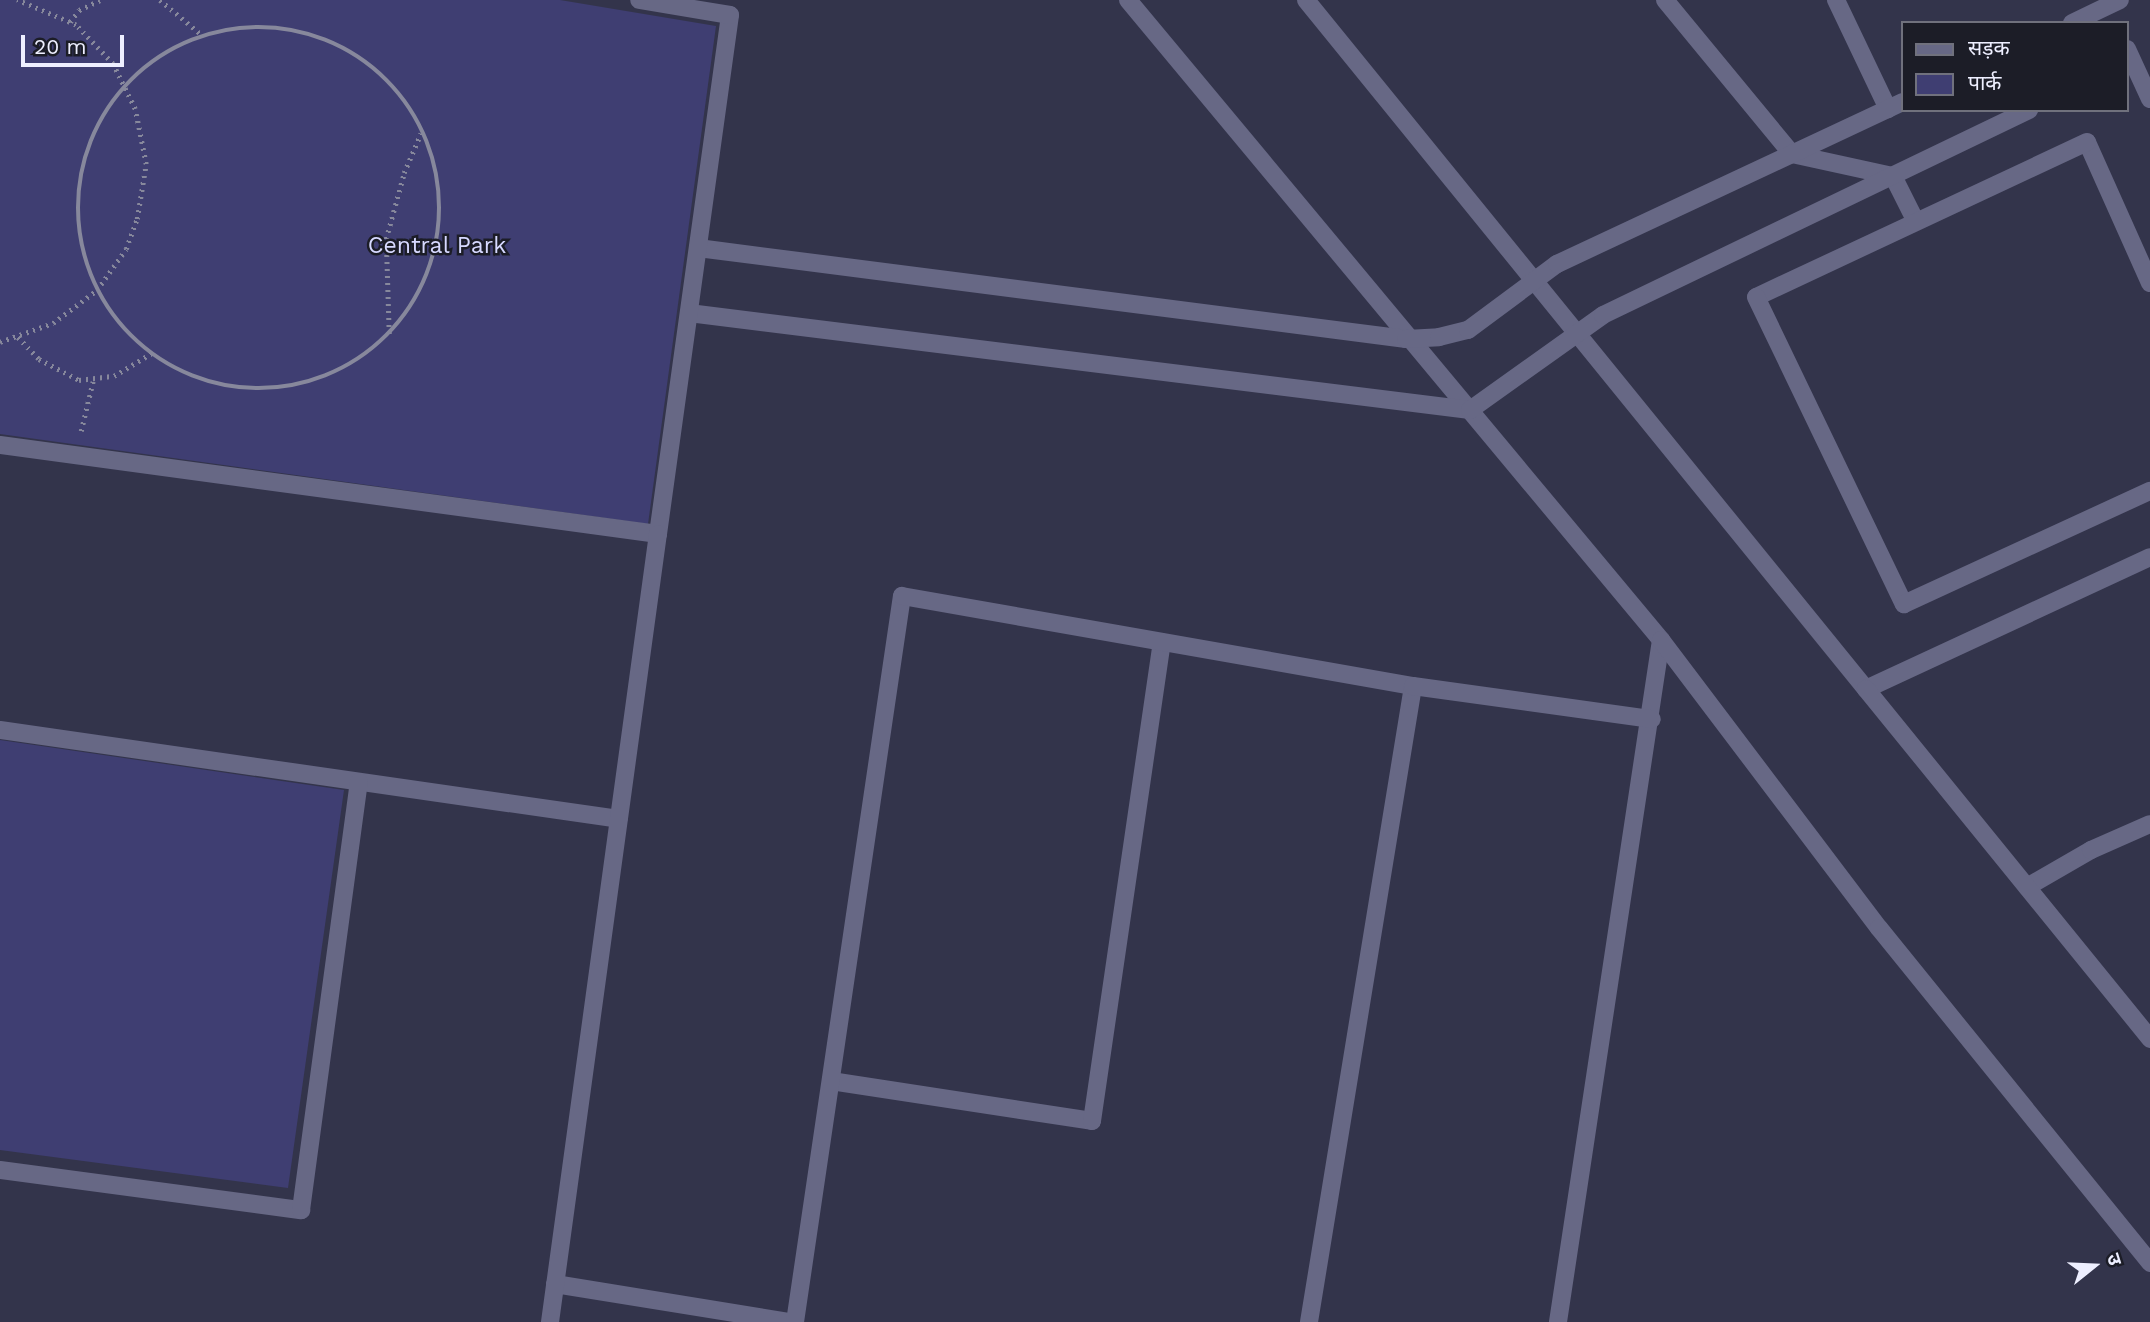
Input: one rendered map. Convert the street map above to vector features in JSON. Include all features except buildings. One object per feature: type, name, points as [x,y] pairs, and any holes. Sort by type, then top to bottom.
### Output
[{"type":"street","points":[[550,1322],[732,7],[639,0]]},
{"type":"street","points":[[1128,0],[1406,338],[1470,410],[1661,640],[1879,928],[2150,1263]]},
{"type":"street","points":[[1306,0],[1533,283],[2150,1039]]},
{"type":"street","points":[[1665,0],[1792,154],[1893,176]]},
{"type":"street","points":[[698,248],[1406,338],[1468,330],[1557,264],[1896,105],[1836,0]]},
{"type":"street","points":[[2077,21],[2111,7]]},
{"type":"street","points":[[2150,52],[2129,58],[2150,99]]},
{"type":"street","points":[[689,313],[1470,410],[1574,333],[2025,112]]},
{"type":"street","points":[[2150,282],[2087,142],[1915,220],[1756,297],[1904,604],[2150,491]]},
{"type":"street","points":[[1893,176],[1915,220]]},
{"type":"street","points":[[0,445],[658,534]]},
{"type":"street","points":[[1866,688],[2150,557]]},
{"type":"street","points":[[555,1284],[792,1322],[831,1081],[902,596],[1413,686],[1652,719]]},
{"type":"street","points":[[1558,1322],[1652,719],[1661,640]]},
{"type":"street","points":[[831,1081],[1092,1121],[1162,642]]},
{"type":"street","points":[[1309,1322],[1413,686]]},
{"type":"street","points":[[0,730],[619,819]]},
{"type":"street","points":[[0,1170],[301,1210],[359,782]]},
{"type":"street","points":[[2027,887],[2091,850],[2150,824]]},
{"type":"path","points":[[0,342],[53,323],[97,290],[126,249],[143,193],[143,136],[126,86],[113,64],[70,22],[17,0]]},
{"type":"path","points":[[70,22],[79,10],[100,0]]},
{"type":"path","points":[[160,0],[202,35]]},
{"type":"path","points":[[250,26],[286,26],[325,37],[353,52],[391,83],[422,132],[439,192],[434,259],[414,303],[389,335],[358,360],[277,389],[224,388],[180,372],[152,353],[97,290],[83,254],[77,202],[92,136],[126,86],[167,54],[202,35],[250,26]]},
{"type":"path","points":[[389,335],[386,239],[404,173],[422,132]]},
{"type":"path","points":[[19,337],[61,374],[93,381],[126,372],[152,353]]},
{"type":"path","points":[[75,456],[93,381]]},
{"type":"green space","name":"Central Park","points":[[0,0],[560,0],[716,26],[648,524],[0,434]]},
{"type":"green space","points":[[0,740],[344,790],[288,1188],[0,1150]]}]
